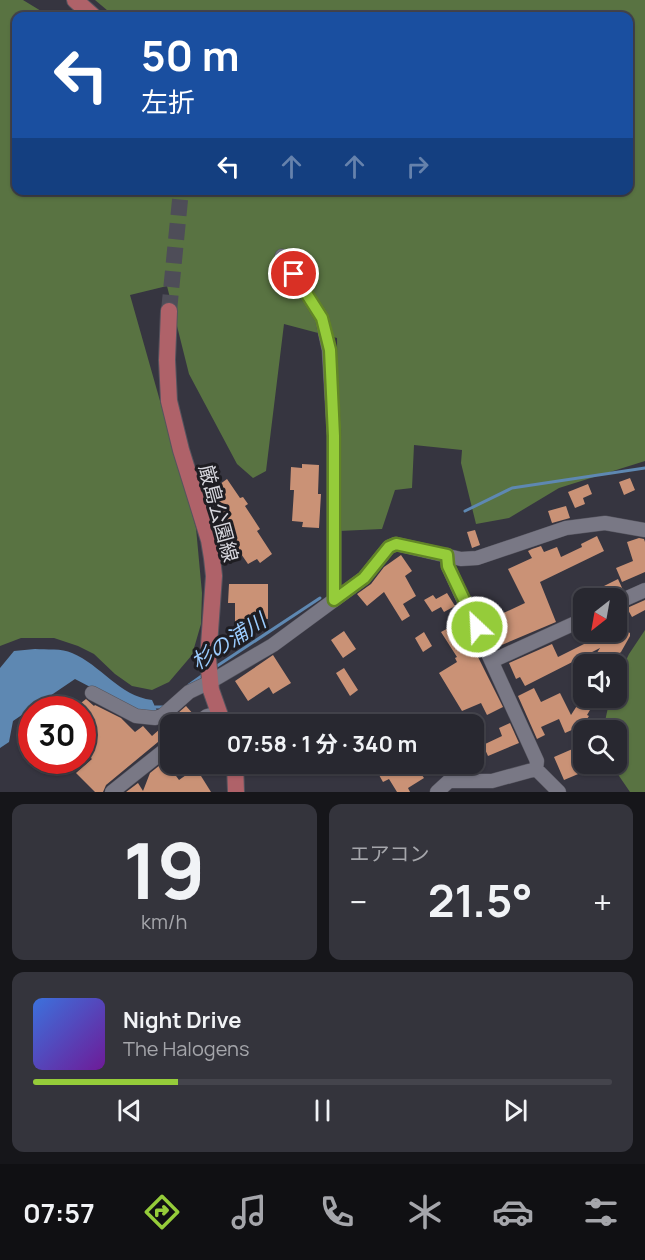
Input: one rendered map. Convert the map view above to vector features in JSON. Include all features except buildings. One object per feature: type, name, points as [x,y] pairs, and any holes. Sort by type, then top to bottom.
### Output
[{"type":"main road","points":[[75,0],[88,12]]},
{"type":"main road","name":"厳島公園線","points":[[169,311],[167,360],[169,401],[181,450],[209,540],[212,558],[214,576],[208,657],[209,679],[220,714]]},
{"type":"main road","points":[[235,774],[236,792]]},
{"type":"street","points":[[282,256],[322,318],[330,350],[334,436],[334,600]]},
{"type":"street","points":[[92,693],[136,716],[155,718],[162,716],[189,692],[209,679],[273,645],[364,578],[389,547],[396,544],[461,559],[477,558],[566,528],[605,523],[645,530]]},
{"type":"street","points":[[447,555],[448,566],[537,761],[536,769]]},
{"type":"street","points":[[627,598],[645,590]]},
{"type":"street","points":[[492,661],[573,624]]},
{"type":"street","points":[[112,792],[160,754]]},
{"type":"street","points":[[437,792],[449,782],[492,781],[536,769]]},
{"type":"street","points":[[536,769],[559,792]]},
{"type":"green space","points":[[0,0],[23,0],[43,12],[12,12],[12,195],[633,195],[633,12],[109,12],[95,0],[645,0],[645,461],[559,488],[509,518],[476,524],[461,463],[462,450],[414,445],[412,488],[395,490],[382,529],[339,531],[337,338],[284,324],[266,471],[253,478],[237,464],[189,374],[167,286],[130,295],[196,528],[202,593],[201,624],[192,655],[169,682],[152,690],[132,686],[94,654],[54,638],[21,638],[0,646]]},
{"type":"green space","points":[[645,630],[645,792],[630,792],[618,774],[627,774],[627,720],[605,720],[608,708],[627,708],[627,658]]},
{"type":"water","points":[[64,650],[72,653],[130,693],[152,700],[158,713],[134,710],[75,679],[50,696],[18,696],[18,718],[13,721],[9,742],[0,748],[0,668],[14,651]]},
{"type":"waterway","name":"杉の浦川","points":[[465,511],[512,488],[645,468]]},
{"type":"waterway","name":"杉の浦川","points":[[214,668],[320,598]]},
{"type":"waterway","name":"杉の浦川","points":[[189,685],[203,675]]},
{"type":"waterway","name":"杉の浦川","points":[[155,707],[165,707]]},
{"type":"tunnel","points":[[169,311],[181,195]]},
{"type":"route","points":[[294,274],[322,318],[330,350],[334,436],[334,600],[364,578],[389,547],[396,544],[447,555],[448,566],[477,627]]}]
